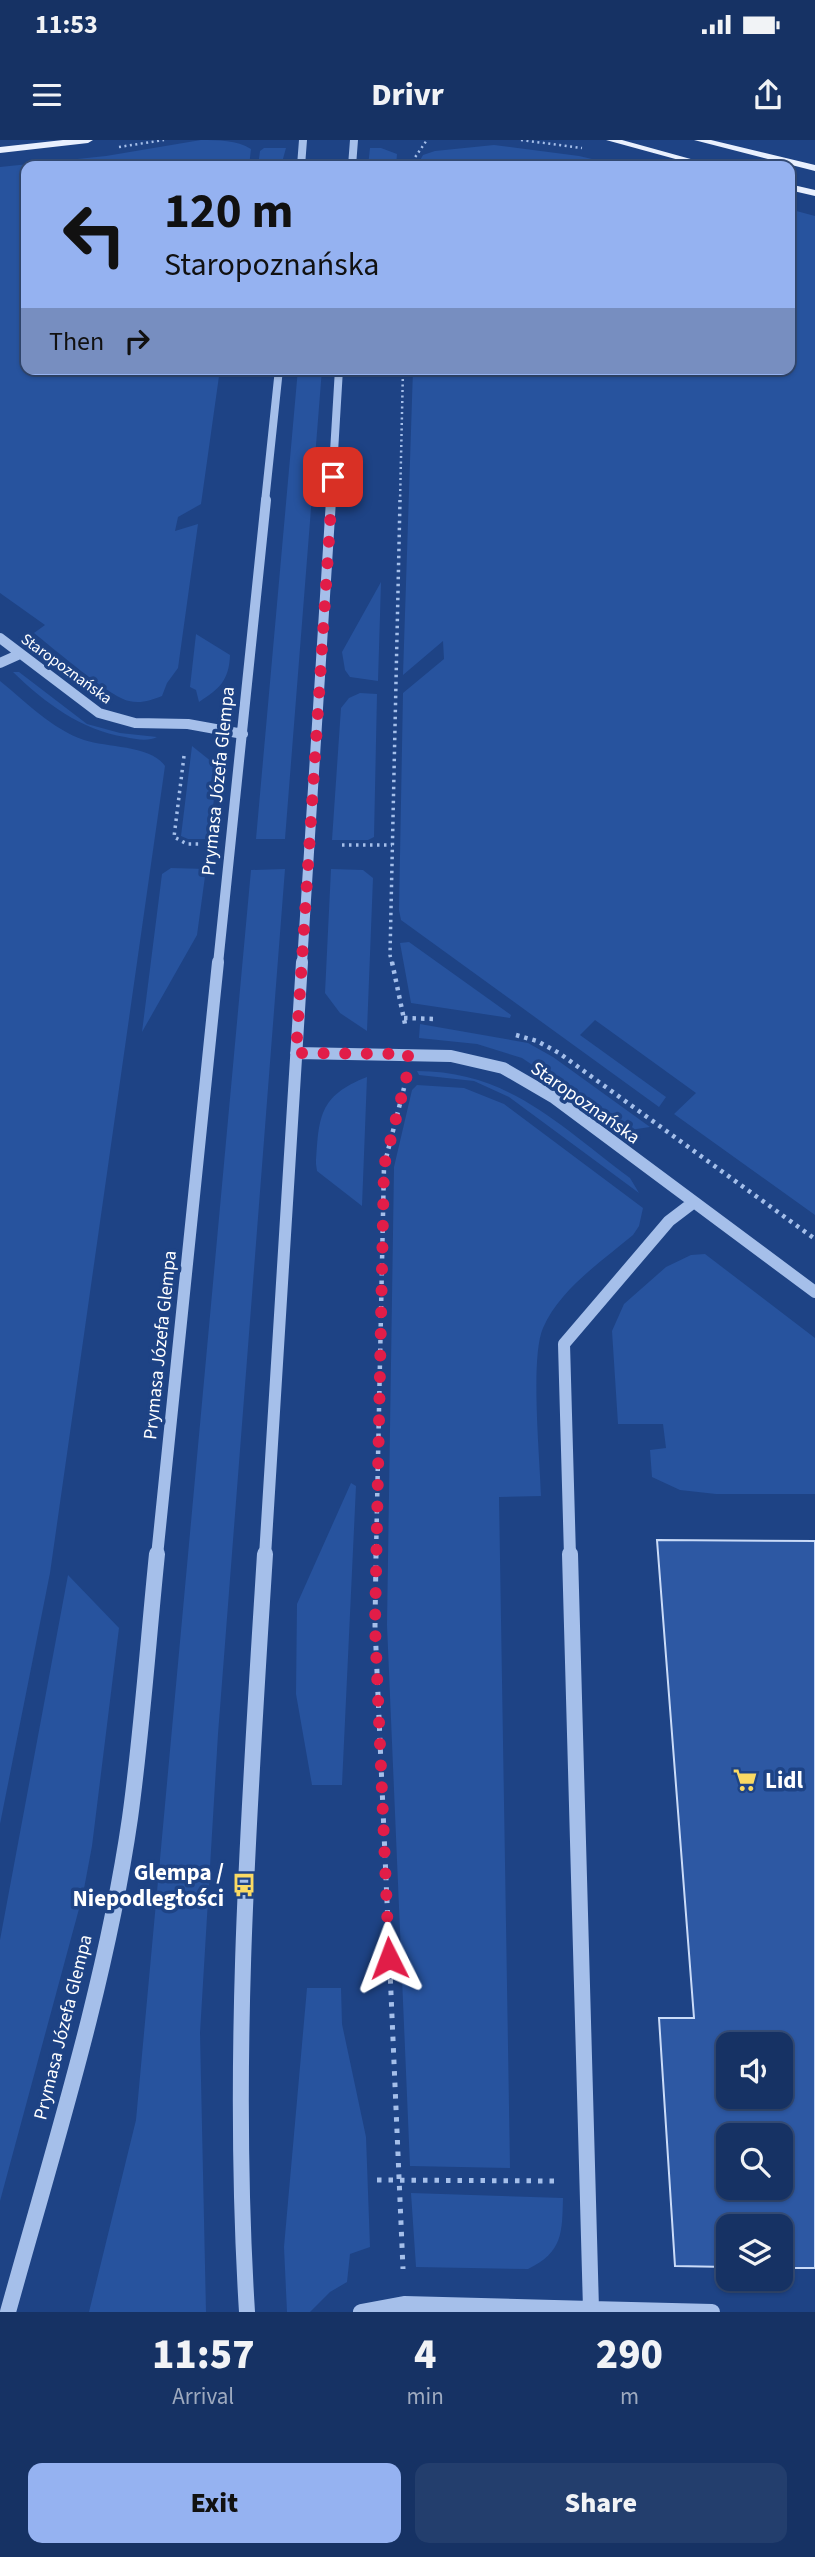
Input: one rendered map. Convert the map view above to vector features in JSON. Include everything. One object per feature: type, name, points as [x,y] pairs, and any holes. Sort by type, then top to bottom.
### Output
[{"type":"main road","points":[[0,150],[88,140]]},
{"type":"main road","points":[[611,140],[693,161]]},
{"type":"main road","points":[[699,140],[726,143],[790,161]]},
{"type":"main road","points":[[795,162],[815,168]]},
{"type":"main road","points":[[795,188],[815,193]]},
{"type":"street","points":[[301,161],[303,140]]},
{"type":"street","points":[[352,161],[354,140]]},
{"type":"street","name":"Prymasa Józefa Glempa","points":[[8,2312],[95,1988],[116,1899],[130,1818],[278,375]]},
{"type":"street","points":[[247,2312],[241,2233],[238,2013],[252,1732],[340,375]]},
{"type":"street","name":"Staropoznańska","points":[[0,638],[89,706],[113,718],[135,723],[188,724],[243,734]]},
{"type":"street","points":[[0,663],[20,654]]},
{"type":"street","name":"Staropoznańska","points":[[296,1053],[451,1056],[484,1062],[522,1077],[815,1292]]},
{"type":"street","points":[[591,2309],[564,1344],[669,1221],[694,1202]]},
{"type":"street","points":[[361,2312],[404,2304],[509,2310],[712,2312]]},
{"type":"path","points":[[412,161],[427,140]]},
{"type":"path","points":[[403,375],[390,955],[408,1038],[408,1071],[384,1166],[375,1626],[404,2304]]},
{"type":"path","points":[[377,2180],[587,2182]]},
{"type":"shaded area","points":[[201,140],[227,141],[251,149],[250,161],[58,161]]},
{"type":"shaded area","points":[[494,145],[600,161],[420,161],[423,155],[435,151]]},
{"type":"shaded area","points":[[264,148],[286,148],[282,161],[259,161],[260,151]]},
{"type":"shaded area","points":[[370,148],[381,148],[397,154],[396,161],[369,161]]},
{"type":"shaded area","points":[[21,165],[21,375],[219,375],[201,504],[178,517],[175,531],[198,524],[178,668],[167,683],[162,696],[146,701],[133,702],[120,698],[96,682],[34,633],[45,625],[0,593],[0,167]]},
{"type":"shaded area","points":[[795,211],[815,216],[815,1215],[674,1114],[696,1093],[595,1020],[580,1035],[666,1097],[659,1107],[401,920],[403,693],[444,659],[443,641],[403,675],[413,375],[795,375]]},
{"type":"shaded area","points":[[297,375],[322,375],[285,839],[256,839]]},
{"type":"shaded area","points":[[381,582],[378,681],[350,677],[345,670],[342,652]]},
{"type":"shaded area","points":[[196,634],[230,655],[228,671],[222,683],[199,702],[196,690],[190,687]]},
{"type":"shaded area","points":[[13,672],[19,672],[87,724],[120,733],[157,737],[137,739],[109,733],[79,722],[64,714]]},
{"type":"shaded area","points":[[0,681],[40,714],[72,735],[94,743],[150,754],[165,766],[50,1573],[0,1824]]},
{"type":"shaded area","points":[[360,693],[377,694],[374,837],[368,840],[332,840],[341,708],[349,698]]},
{"type":"shaded area","points":[[192,746],[212,762],[217,774],[209,839],[188,839],[181,836]]},
{"type":"shaded area","points":[[171,868],[206,869],[197,935],[142,1032],[162,874]]},
{"type":"shaded area","points":[[285,869],[218,1734],[200,2033],[206,2312],[89,2312],[136,2120],[251,870]]},
{"type":"shaded area","points":[[331,869],[363,870],[373,878],[367,1031],[340,1013],[325,993]]},
{"type":"shaded area","points":[[409,942],[511,1015],[510,1018],[411,1003],[400,943]]},
{"type":"shaded area","points":[[420,1024],[528,1043],[553,1057],[650,1127],[630,1130],[522,1058],[477,1044],[419,1038]]},
{"type":"shaded area","points":[[417,1071],[450,1073],[479,1080],[532,1105],[630,1178],[639,1193],[509,1097],[474,1081],[419,1075]]},
{"type":"shaded area","points":[[367,1077],[362,1206],[317,1171],[316,1164],[318,1134],[324,1110],[339,1092]]},
{"type":"shaded area","points":[[417,1085],[464,1088],[504,1104],[643,1208],[639,1226],[633,1235],[571,1288],[550,1314],[543,1328],[539,1342],[536,1384],[541,1496],[499,1497],[510,2168],[410,2166],[387,1625],[394,1167],[412,1090]]},
{"type":"shaded area","points":[[705,1254],[815,1338],[815,1494],[716,1494],[680,1490],[652,1477],[650,1450],[666,1448],[663,1424],[618,1424],[612,1331],[624,1304],[666,1267],[691,1255]]},
{"type":"shaded area","points":[[351,1483],[356,1486],[342,1785],[312,1785],[296,1694],[297,1604]]},
{"type":"shaded area","points":[[68,1575],[119,1628],[92,1846],[83,1894],[0,2201],[0,1940]]},
{"type":"shaded area","points":[[307,1988],[341,1988],[342,2024],[366,2137],[370,2247],[350,2254],[347,2282],[330,2292],[310,2312],[287,2312],[284,2247]]},
{"type":"shaded area","points":[[411,2193],[563,2198],[561,2231],[548,2256],[528,2269],[416,2267]]},
{"type":"building","name":"Lidl","points":[[657,1540],[815,1541],[815,2268],[793,2268],[793,2214],[716,2214],[716,2267],[675,2266],[659,2018],[694,2018]]},
{"type":"place","name":"Lidl","points":[[745,1780]]},
{"type":"place","name":"Glempa / Niepodległości","points":[[244,1885]]},
{"type":"route","points":[[333,477],[296,1053],[408,1054],[408,1071],[384,1166],[375,1626],[389,1958]]}]
